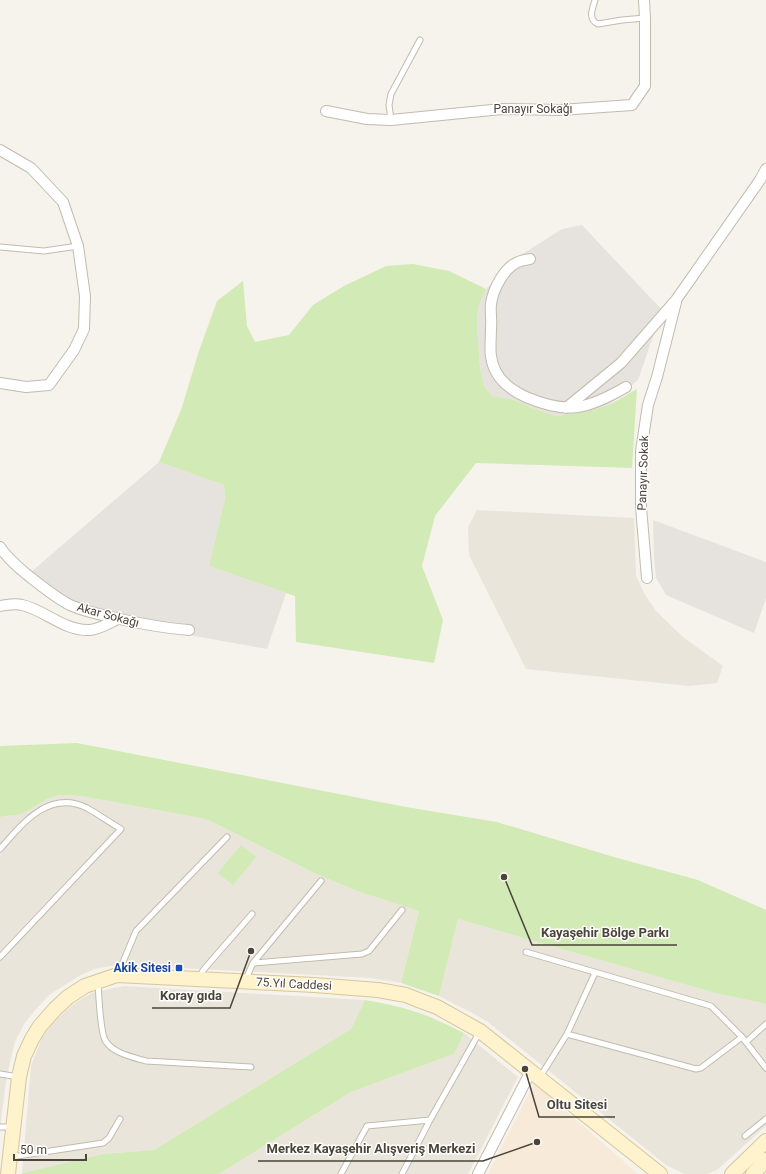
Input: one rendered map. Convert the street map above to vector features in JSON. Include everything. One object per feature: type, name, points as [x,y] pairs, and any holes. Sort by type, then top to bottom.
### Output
[{"type":"street","name":"Panayır Sokağı","points":[[326,111],[367,119],[391,120],[494,109],[560,110],[632,105],[645,86],[644,0]]},
{"type":"street","points":[[0,150],[32,168],[63,202],[78,246],[85,296],[84,329],[74,350],[49,385],[26,387],[0,383]]},
{"type":"street","points":[[566,408],[621,362],[676,300],[760,180],[766,169]]},
{"type":"street","points":[[530,259],[517,262],[501,276],[494,292],[491,304],[491,359],[497,374],[506,384],[520,394],[536,401],[566,408],[594,404],[626,387]]},
{"type":"street","name":"Panayır Sokak","points":[[647,578],[641,507],[641,451],[648,405],[657,377],[676,300]]},
{"type":"street","name":"Akar Sokağı","points":[[0,547],[7,557],[27,574],[47,590],[70,605],[88,612],[118,619],[162,628],[189,630]]},
{"type":"street","points":[[0,606],[21,604],[55,620],[83,630],[91,630],[118,619]]},
{"type":"street","name":"75.Yıl Caddesi","points":[[8,1174],[10,1157],[7,1127],[24,1056],[32,1038],[40,1026],[68,997],[85,986],[117,975],[314,985],[378,990],[406,996],[437,1007],[480,1031],[660,1174]]},
{"type":"street","points":[[478,1174],[535,1074]]},
{"type":"street","points":[[732,1174],[766,1141]]},
{"type":"street","points":[[753,1174],[766,1160]]},
{"type":"lane","points":[[595,0],[591,16],[593,21],[598,24],[645,18]]},
{"type":"lane","points":[[391,120],[389,105],[392,94],[420,40]]},
{"type":"lane","points":[[0,247],[44,251],[78,246]]},
{"type":"lane","points":[[0,849],[23,823],[38,811],[61,802],[75,804],[86,808],[121,829],[0,956]]},
{"type":"lane","points":[[117,975],[136,931],[227,837]]},
{"type":"lane","points":[[244,982],[253,963],[320,880]]},
{"type":"lane","points":[[253,963],[362,954],[369,951],[402,910]]},
{"type":"lane","points":[[202,979],[202,972],[204,968],[252,914]]},
{"type":"lane","points":[[526,952],[711,1006],[742,1037],[766,1068]]},
{"type":"lane","points":[[535,1074],[567,1034],[595,973]]},
{"type":"lane","points":[[98,982],[102,1031],[105,1040],[121,1053],[146,1061],[251,1067]]},
{"type":"lane","points":[[746,1042],[766,1024]]},
{"type":"lane","points":[[402,1174],[430,1120],[480,1031]]},
{"type":"lane","points":[[567,1034],[696,1069],[701,1068],[742,1037]]},
{"type":"lane","points":[[0,1074],[19,1077]]},
{"type":"lane","points":[[10,1157],[103,1142],[109,1138],[120,1119]]},
{"type":"lane","points":[[746,1136],[766,1119]]},
{"type":"lane","points":[[341,1174],[367,1126],[430,1120]]},
{"type":"shaded area","points":[[582,225],[662,310],[638,380],[609,405],[584,412],[557,416],[537,410],[512,399],[492,396],[484,386],[480,368],[477,326],[478,307],[486,289],[521,255],[562,229]]},
{"type":"shaded area","points":[[159,462],[224,485],[225,498],[209,566],[286,593],[267,649],[172,632],[91,608],[63,598],[31,572]]},
{"type":"shaded area","points":[[477,510],[634,518],[636,576],[645,595],[656,611],[683,637],[723,666],[717,683],[689,686],[526,669],[469,555],[468,527]]},
{"type":"shaded area","points":[[653,520],[766,562],[766,598],[754,633],[666,595],[656,578]]},
{"type":"shaded area","name":"Akik Sitesi","points":[[61,795],[81,796],[206,819],[314,873],[357,891],[419,911],[401,983],[371,978],[124,965],[94,969],[79,976],[49,995],[24,1024],[15,1042],[10,1062],[0,1129],[0,817],[22,814],[47,799]]},
{"type":"shaded area","points":[[458,919],[715,993],[766,1004],[766,1126],[717,1170],[710,1173],[684,1174],[666,1165],[488,1022],[439,996]]},
{"type":"shaded area","name":"Akik Sitesi","points":[[124,986],[365,1000],[351,1029],[154,1150],[103,1154],[22,1173],[31,1066],[42,1038],[58,1018],[83,998],[92,993]]},
{"type":"shaded area","points":[[464,1033],[518,1077],[468,1174],[219,1174],[351,1092],[454,1054]]},
{"type":"shaded area","points":[[534,1083],[638,1174],[488,1174]]},
{"type":"green space","points":[[413,264],[449,271],[486,289],[478,307],[477,326],[480,368],[484,386],[492,396],[512,399],[537,410],[557,416],[584,412],[609,405],[637,389],[632,468],[476,463],[435,516],[422,566],[443,620],[434,663],[296,642],[295,596],[209,566],[225,498],[224,485],[159,462],[181,410],[199,351],[217,301],[243,281],[247,326],[255,342],[289,335],[313,305],[344,286],[386,266]]},
{"type":"green space","points":[[77,743],[406,807],[497,822],[698,880],[766,910],[766,1004],[715,993],[458,919],[439,996],[401,983],[419,911],[357,891],[314,873],[206,819],[81,796],[61,795],[47,799],[22,814],[0,817],[0,746]]},
{"type":"green space","points":[[241,845],[256,857],[233,885],[218,873]]},
{"type":"green space","points":[[365,1000],[397,1006],[422,1014],[464,1033],[454,1054],[351,1092],[219,1174],[22,1174],[103,1154],[154,1150],[351,1029]]},
{"type":"place","name":"Kayaşehir Bölge Parkı","points":[[504,877]]},
{"type":"place","name":"Koray gıda","points":[[251,951]]},
{"type":"place","name":"Akik Sitesi","points":[[179,968]]},
{"type":"place","name":"Oltu Sitesi","points":[[525,1069]]},
{"type":"place","name":"Merkez Kayaşehir Alışveriş Merkezi","points":[[537,1142]]}]
